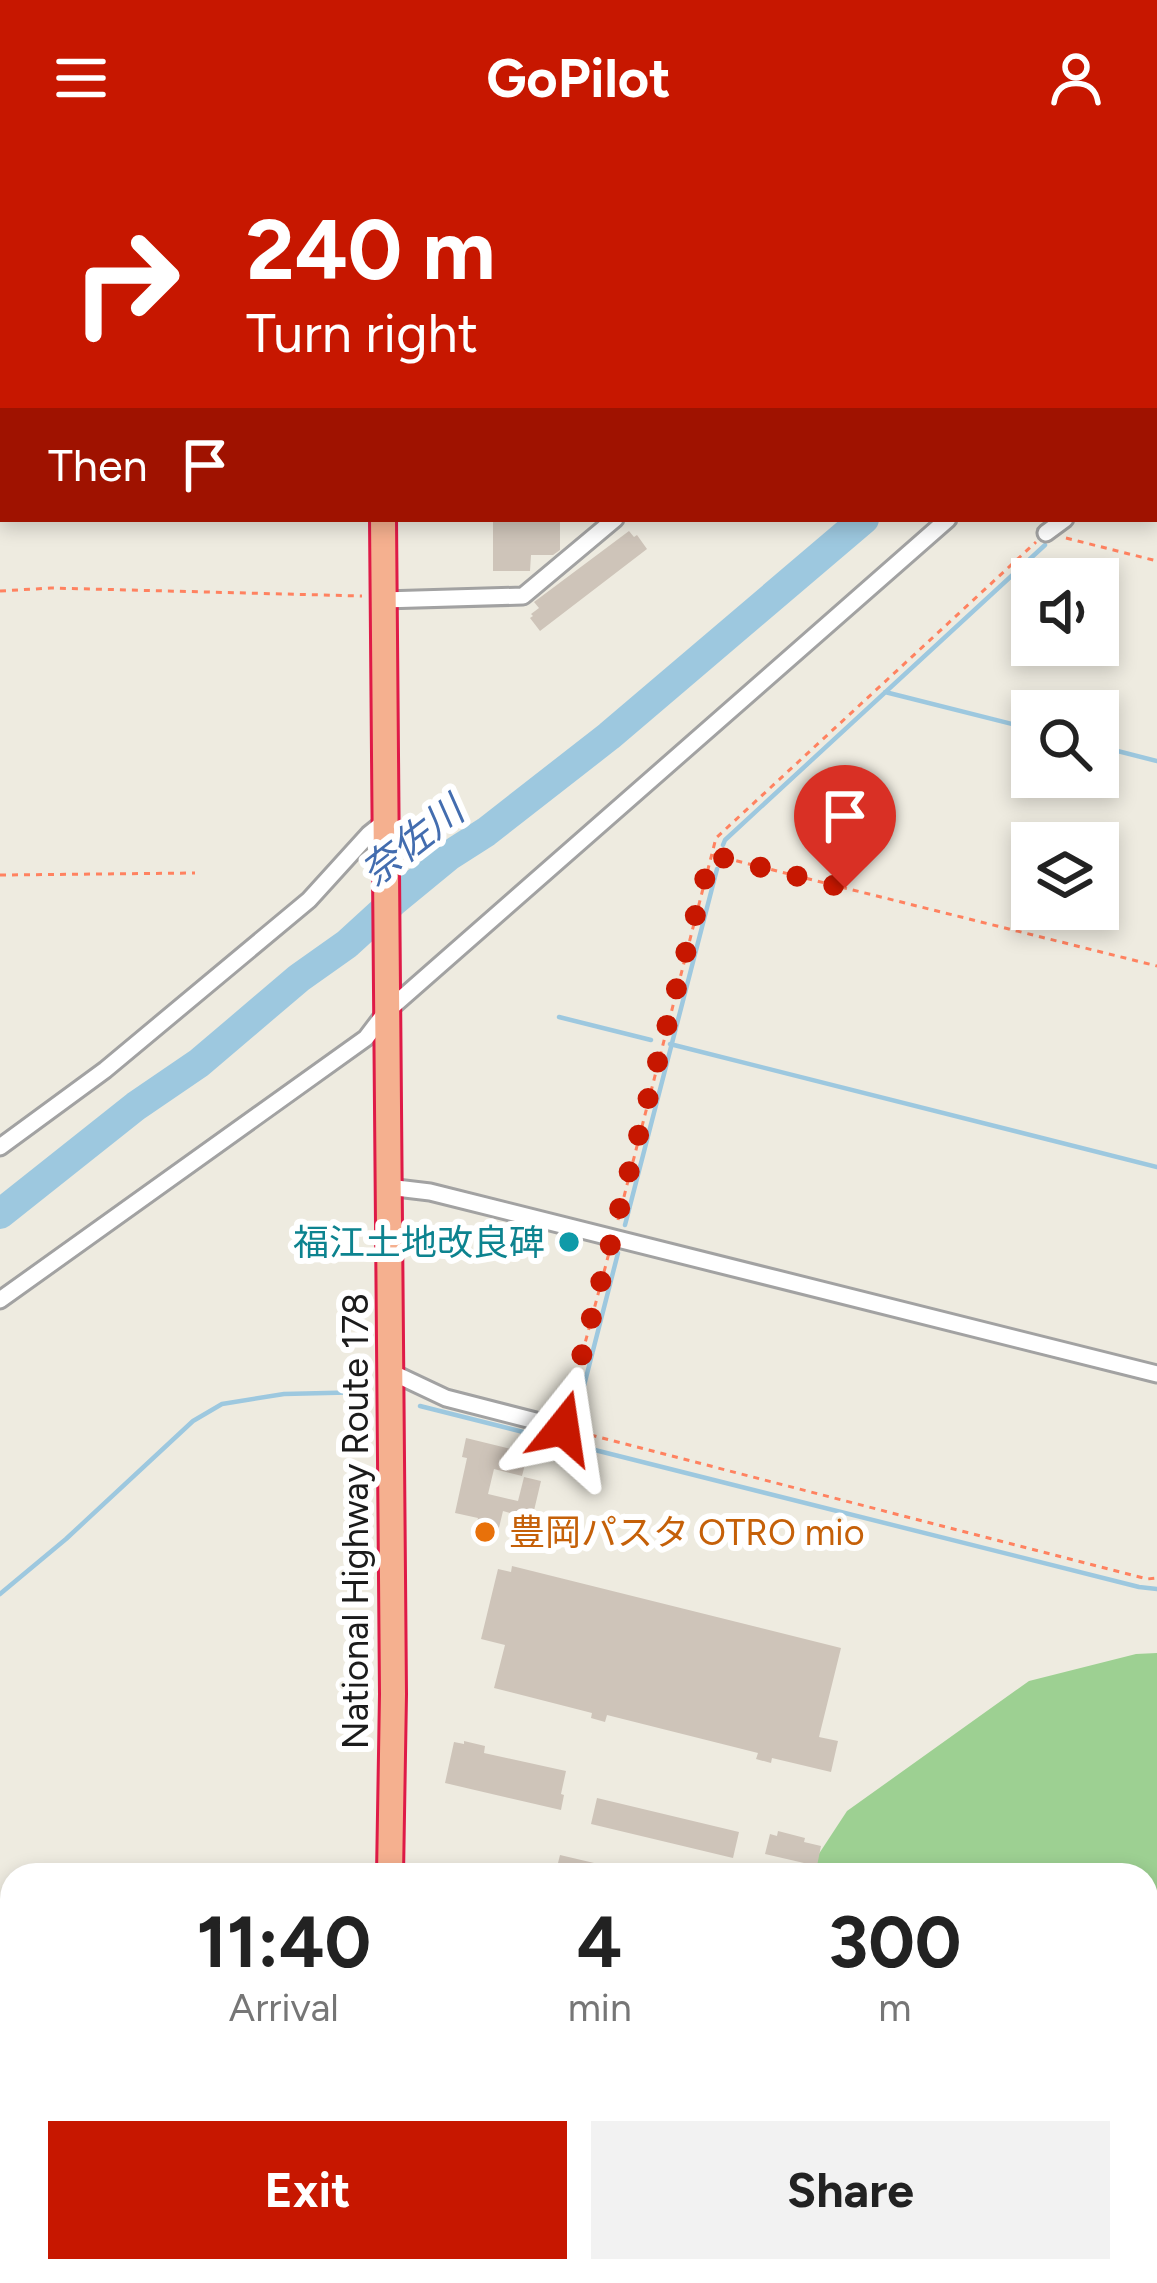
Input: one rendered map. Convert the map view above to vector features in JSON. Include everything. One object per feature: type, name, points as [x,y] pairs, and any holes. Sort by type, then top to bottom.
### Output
[{"type":"highway","name":"National Highway Route 178","points":[[383,522],[390,1863]]},
{"type":"street","points":[[382,598],[523,596],[611,522]]},
{"type":"street","points":[[0,1300],[366,1038],[385,1005],[945,522]]},
{"type":"street","points":[[1046,533],[1061,522]]},
{"type":"street","points":[[0,1147],[105,1070],[309,900],[369,834],[384,831]]},
{"type":"street","points":[[388,1187],[430,1192],[1157,1374]]},
{"type":"street","points":[[391,1372],[446,1398],[563,1428]]},
{"type":"path","points":[[1157,561],[1046,533],[716,838],[563,1428],[1157,1578]]},
{"type":"path","points":[[0,591],[51,588],[382,598]]},
{"type":"path","points":[[711,855],[1157,966]]},
{"type":"path","points":[[0,875],[194,873]]},
{"type":"green space","points":[[1157,1653],[1157,1863],[813,1863],[847,1811],[1029,1681]]},
{"type":"building","points":[[493,522],[560,522],[560,550],[553,555],[531,555],[530,571],[493,571]]},
{"type":"building","points":[[629,531],[647,549],[540,631],[530,618],[539,608],[534,602]]},
{"type":"building","points":[[466,1438],[528,1453],[522,1476],[494,1469],[488,1494],[518,1501],[524,1477],[541,1481],[532,1519],[503,1511],[491,1540],[474,1535],[478,1518],[455,1513],[467,1458],[462,1457]]},
{"type":"building","points":[[512,1566],[841,1648],[819,1737],[838,1741],[831,1772],[772,1758],[771,1763],[756,1759],[758,1753],[607,1715],[605,1722],[591,1718],[592,1713],[494,1688],[505,1645],[481,1639],[498,1569],[511,1572]]},
{"type":"building","points":[[454,1742],[485,1746],[484,1753],[566,1771],[561,1810],[445,1783]]},
{"type":"building","points":[[597,1798],[739,1832],[733,1858],[591,1824]]},
{"type":"building","points":[[778,1831],[821,1846],[818,1863],[765,1854],[770,1834],[777,1836]]},
{"type":"building","points":[[560,1855],[594,1863],[558,1863]]},
{"type":"waterway","name":"奈佐川","points":[[0,1214],[136,1106],[199,1063],[450,855],[609,736],[860,522]]},
{"type":"waterway","points":[[723,845],[1045,545]]},
{"type":"waterway","points":[[885,692],[1011,724]]},
{"type":"waterway","points":[[1119,751],[1157,761]]},
{"type":"waterway","points":[[625,1225],[717,869]]},
{"type":"waterway","points":[[559,1017],[651,1040]]},
{"type":"waterway","points":[[670,1044],[1157,1167]]},
{"type":"waterway","points":[[569,1444],[618,1253]]},
{"type":"waterway","points":[[0,1594],[193,1421],[222,1404],[284,1394],[369,1392]]},
{"type":"waterway","points":[[420,1406],[1157,1589]]},
{"type":"place","name":"福江土地改良碑","points":[[569,1242]]},
{"type":"place","name":"豊岡パスタ OTRO mio","points":[[485,1532]]},
{"type":"route","points":[[563,1428],[711,855],[845,888]]}]
